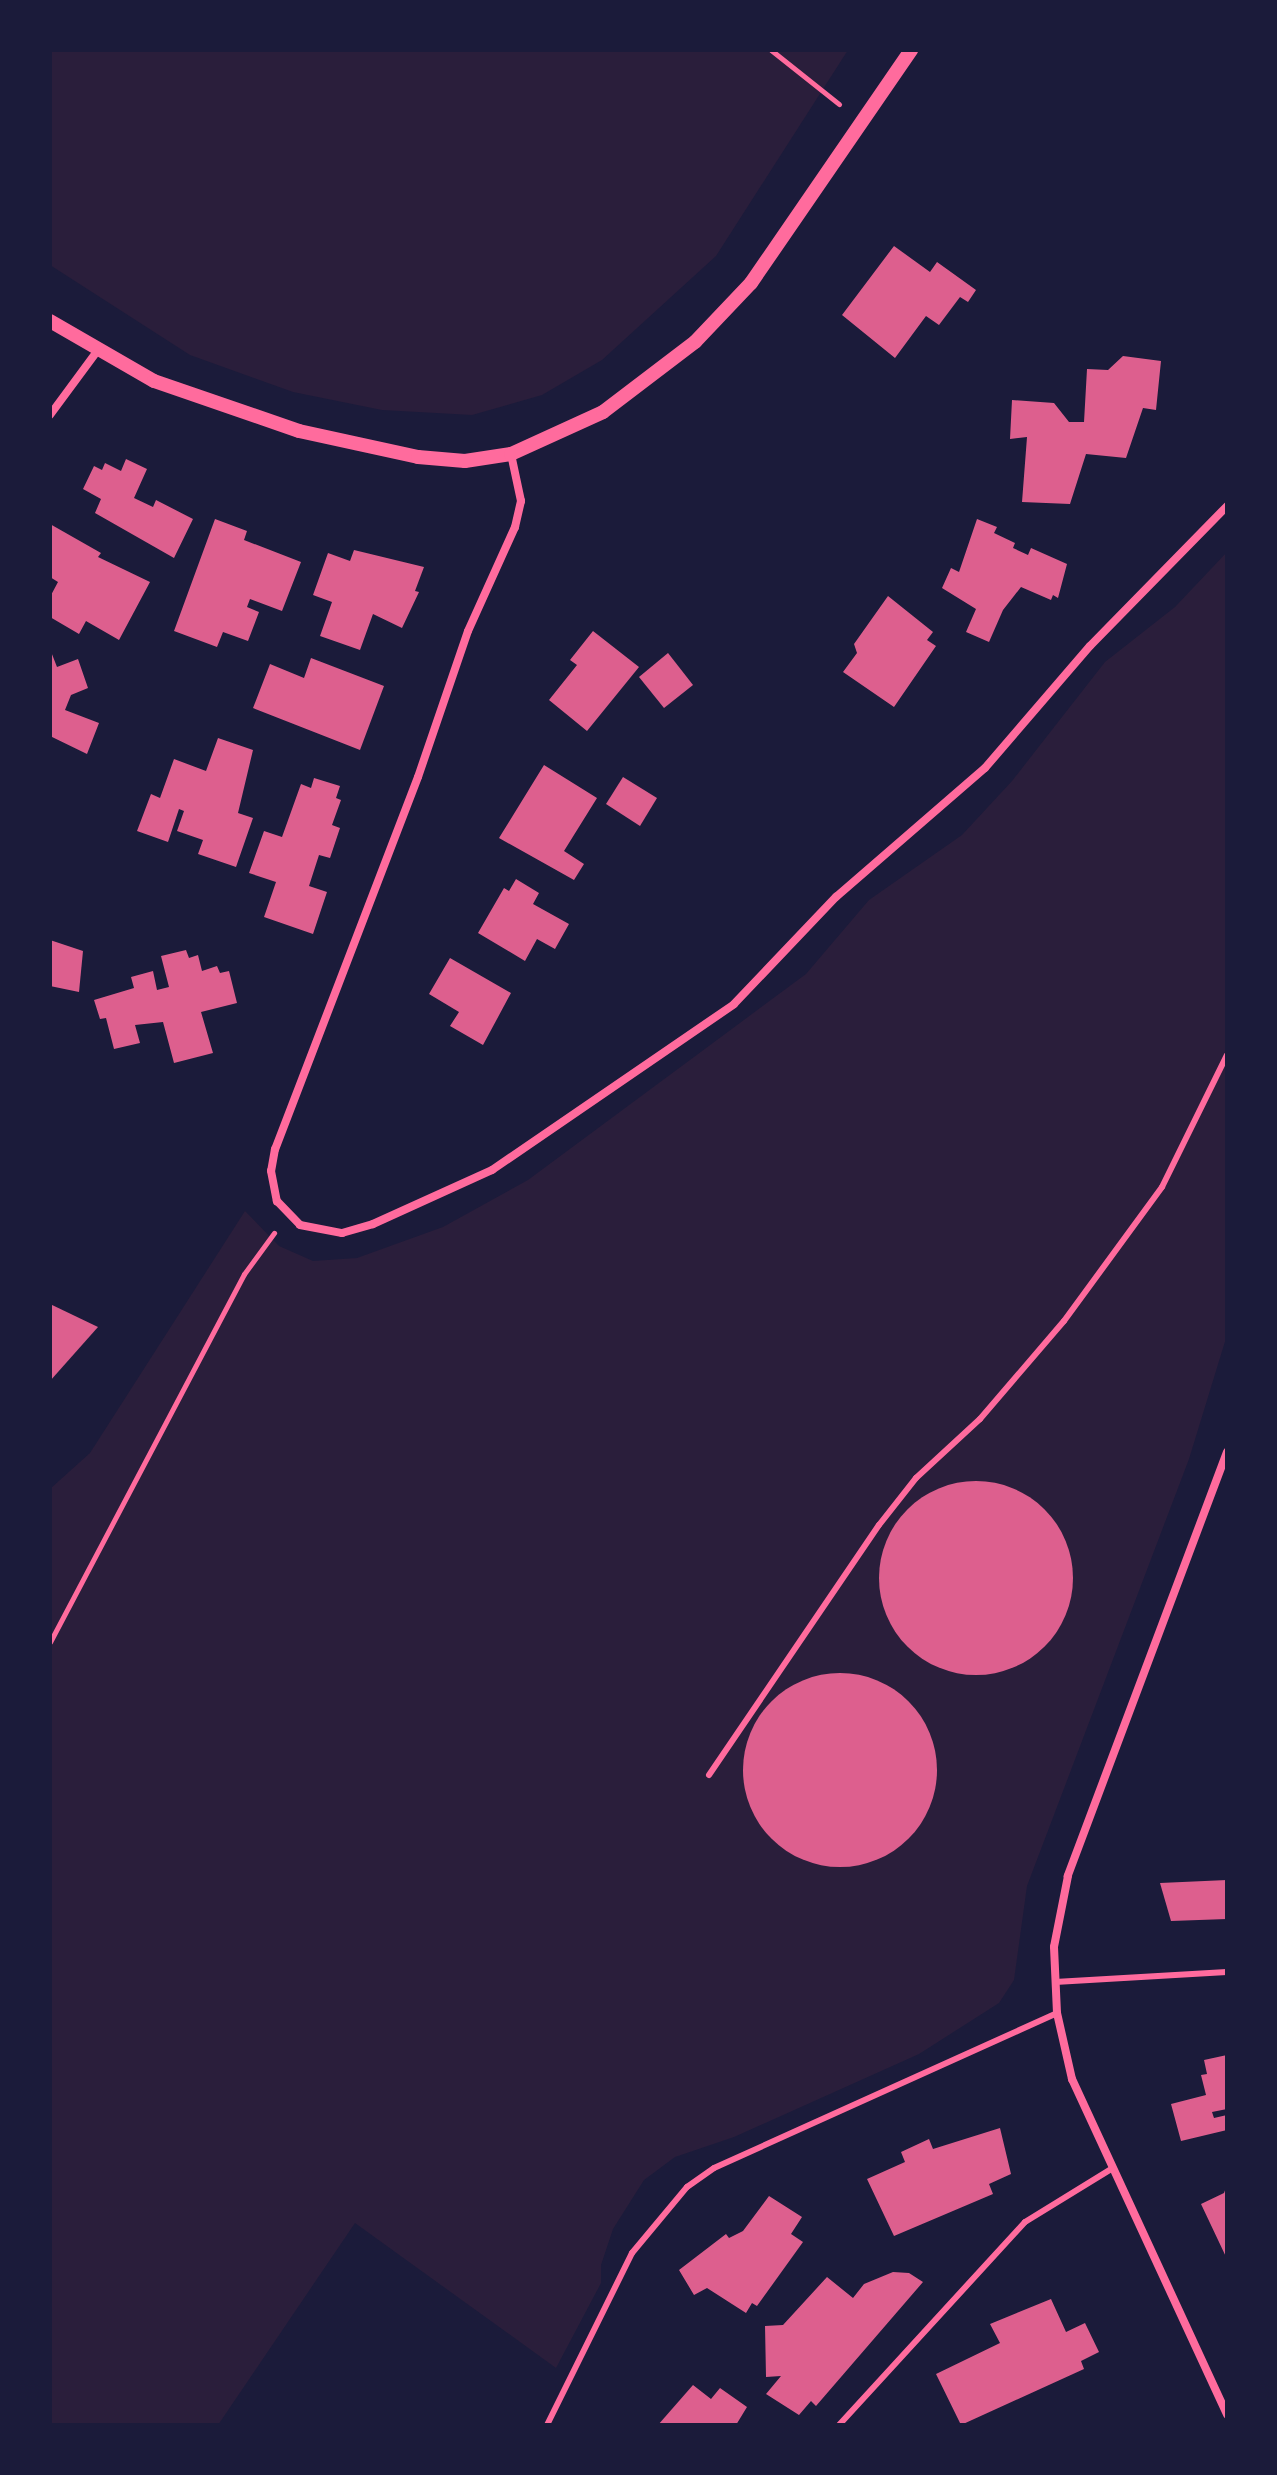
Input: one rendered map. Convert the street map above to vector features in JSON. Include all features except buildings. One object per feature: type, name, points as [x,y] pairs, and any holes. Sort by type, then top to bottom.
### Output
[{"type":"street","points":[[50,321],[154,381],[218,406],[343,443],[465,461],[511,454],[603,412],[695,342],[751,283],[911,50]]},
{"type":"street","points":[[50,415],[98,350]]},
{"type":"street","points":[[511,454],[521,501],[515,527],[468,631],[418,777],[275,1149],[271,1182],[286,1216],[300,1225],[342,1233],[445,1194],[492,1170],[734,1004],[836,897],[985,768],[1090,646],[1227,506]]},
{"type":"street","points":[[1227,1452],[1068,1876],[1058,1911],[1055,1982],[1057,2013],[1072,2079],[1227,2415]]},
{"type":"lane","points":[[709,1775],[879,1525],[916,1478],[980,1419],[1064,1321],[1162,1187],[1227,1055]]},
{"type":"lane","points":[[1055,1982],[1227,1972]]},
{"type":"lane","points":[[547,2425],[632,2253],[687,2187],[714,2168],[1057,2013]]},
{"type":"lane","points":[[839,2425],[1025,2222],[1060,2195],[1111,2169]]},
{"type":"path","points":[[771,50],[863,123]]},
{"type":"path","points":[[50,1642],[244,1274],[286,1216]]},
{"type":"shaded area","points":[[50,50],[848,50],[716,256],[602,360],[542,395],[472,415],[382,410],[293,392],[190,355],[50,265]]},
{"type":"shaded area","points":[[1227,552],[1227,1335],[1189,1459],[1027,1886],[1014,1980],[999,2003],[919,2054],[734,2137],[675,2157],[644,2180],[613,2229],[601,2265],[601,2283],[556,2368],[355,2223],[218,2425],[50,2425],[50,1489],[90,1453],[245,1211],[279,1246],[313,1261],[357,1258],[443,1227],[528,1180],[806,974],[869,900],[962,835],[1012,781],[1105,662],[1175,607]]}]
